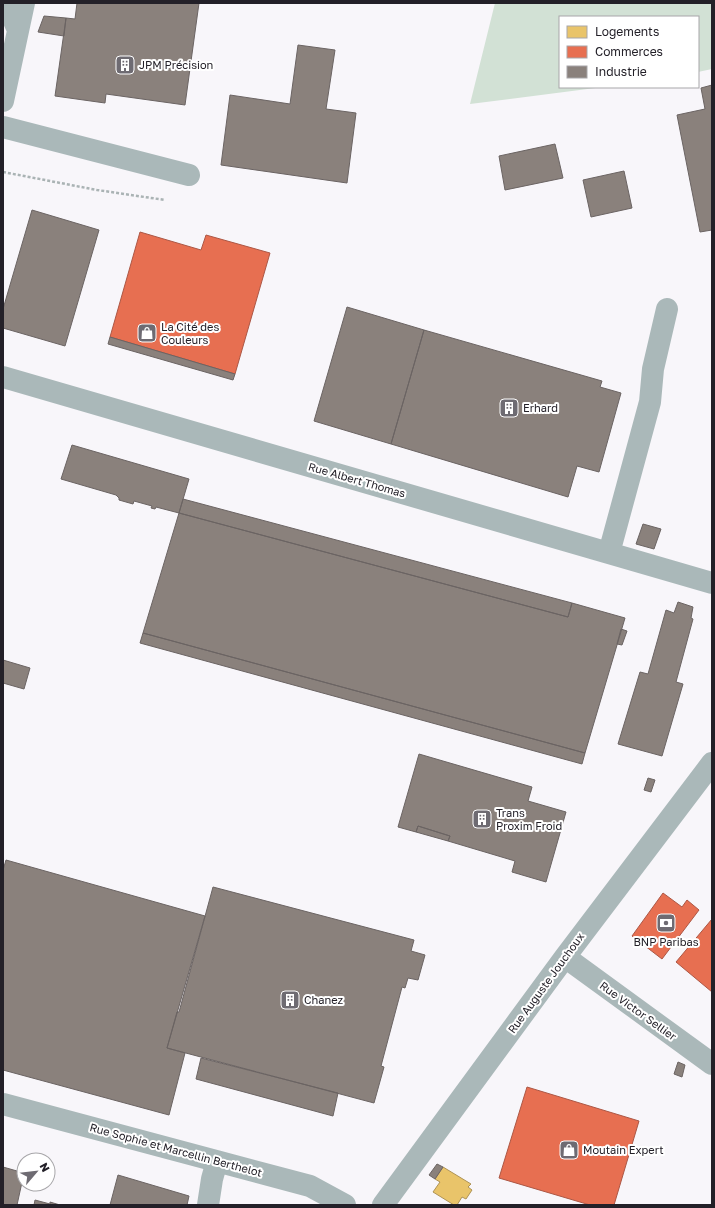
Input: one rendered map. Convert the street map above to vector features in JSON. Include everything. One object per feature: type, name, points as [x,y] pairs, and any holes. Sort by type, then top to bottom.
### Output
[{"type":"street","points":[[3,101],[24,3]]},
{"type":"street","points":[[3,8],[10,12],[18,30]]},
{"type":"street","points":[[3,128],[189,175]]},
{"type":"street","points":[[610,553],[650,402],[653,369],[667,309]]},
{"type":"street","name":"Rue Albert Thomas","points":[[3,377],[712,583]]},
{"type":"street","name":"Rue Auguste Jouchoux","points":[[383,1205],[565,957],[712,763]]},
{"type":"street","name":"Rue Victor Sellier","points":[[565,957],[712,1064]]},
{"type":"street","name":"Rue Sophie et Marcellin Berthelot","points":[[3,1104],[310,1186],[345,1205]]},
{"type":"street","points":[[208,1205],[217,1161]]},
{"type":"path","points":[[3,172],[97,190],[165,200]]},
{"type":"green space","points":[[495,3],[712,3],[712,69],[699,72],[699,16],[559,16],[559,88],[595,88],[470,104]]},
{"type":"building: Logements","points":[[443,1167],[471,1184],[468,1187],[472,1190],[466,1199],[462,1197],[457,1205],[454,1205],[433,1192],[440,1182],[435,1179]]},
{"type":"building: Commerces","points":[[140,232],[201,250],[206,235],[270,253],[235,374],[110,337]]},
{"type":"building: Commerces","name":"BNP Paribas","points":[[663,893],[682,907],[687,900],[699,910],[662,959],[632,936]]},
{"type":"building: Commerces","points":[[712,919],[712,992],[676,962]]},
{"type":"building: Commerces","name":"Moutain Expert","points":[[527,1087],[639,1121],[614,1205],[590,1205],[499,1178]]},
{"type":"building: Industrie","name":"JPM Précision","points":[[77,3],[199,3],[185,105],[106,94],[105,103],[55,96],[66,18],[75,19]]},
{"type":"building: Industrie","points":[[44,16],[66,18],[64,36],[38,32]]},
{"type":"building: Industrie","points":[[298,45],[335,50],[326,109],[356,113],[347,183],[221,165],[230,95],[290,104]]},
{"type":"building: Industrie","points":[[712,85],[712,230],[700,232],[677,115],[705,109],[701,88]]},
{"type":"building: Industrie","points":[[555,144],[563,178],[505,190],[499,156]]},
{"type":"building: Industrie","points":[[624,171],[632,208],[591,217],[583,180]]},
{"type":"building: Industrie","points":[[32,210],[99,230],[65,346],[3,328],[3,309]]},
{"type":"building: Industrie","points":[[347,307],[424,330],[391,444],[314,421]]},
{"type":"building: Industrie","name":"Erhard","points":[[424,330],[602,381],[600,387],[621,393],[599,472],[577,466],[568,497],[391,444]]},
{"type":"building: Industrie","points":[[110,337],[235,374],[233,380],[108,344]]},
{"type":"building: Industrie","points":[[72,445],[189,479],[179,513],[156,507],[155,509],[151,508],[152,506],[134,501],[133,504],[119,500],[116,495],[61,479]]},
{"type":"building: Industrie","points":[[183,499],[572,603],[568,617],[179,513]]},
{"type":"building: Industrie","points":[[179,513],[568,617],[572,603],[625,618],[585,753],[143,633]]},
{"type":"building: Industrie","points":[[643,524],[661,529],[654,549],[636,544]]},
{"type":"building: Industrie","points":[[678,602],[693,607],[691,618],[693,619],[676,682],[683,684],[662,756],[618,744],[640,672],[648,674],[666,610],[674,613]]},
{"type":"building: Industrie","points":[[621,629],[627,631],[622,645],[617,644]]},
{"type":"building: Industrie","points":[[143,633],[585,753],[582,764],[140,643]]},
{"type":"building: Industrie","points":[[3,660],[30,668],[24,689],[3,683]]},
{"type":"building: Industrie","name":"Trans Proxim Froid","points":[[419,754],[532,787],[528,801],[566,812],[546,882],[512,872],[515,861],[448,841],[450,836],[418,826],[416,832],[398,827]]},
{"type":"building: Industrie","points":[[648,778],[655,780],[651,792],[644,790]]},
{"type":"building: Industrie","points":[[418,826],[450,836],[448,841],[416,832]]},
{"type":"building: Industrie","points":[[6,860],[205,916],[167,1048],[185,1053],[169,1115],[3,1070],[3,870]]},
{"type":"building: Industrie","name":"Chanez","points":[[213,887],[414,940],[411,951],[425,955],[418,980],[408,978],[405,988],[402,987],[381,1066],[384,1067],[374,1103],[167,1048],[177,1012],[179,1012]]},
{"type":"building: Industrie","points":[[201,1058],[338,1093],[333,1116],[196,1079]]},
{"type":"building: Industrie","points":[[678,1062],[685,1065],[682,1077],[674,1074]]},
{"type":"building: Industrie","points":[[437,1164],[443,1167],[435,1179],[429,1175]]},
{"type":"building: Industrie","points":[[3,1167],[16,1171],[16,1192],[20,1192],[17,1205],[3,1205]]},
{"type":"building: Industrie","points":[[118,1175],[189,1196],[187,1205],[110,1205]]},
{"type":"building: Industrie","points":[[35,1200],[50,1204],[50,1202],[60,1205],[34,1205]]},
{"type":"place","name":"JPM Précision","points":[[125,65]]},
{"type":"place","name":"La Cité des Couleurs","points":[[147,333]]},
{"type":"place","name":"Erhard","points":[[509,408]]},
{"type":"place","name":"Trans Proxim Froid","points":[[482,819]]},
{"type":"place","name":"BNP Paribas","points":[[666,923]]},
{"type":"place","name":"Chanez","points":[[290,1000]]},
{"type":"place","name":"Moutain Expert","points":[[569,1150]]}]
